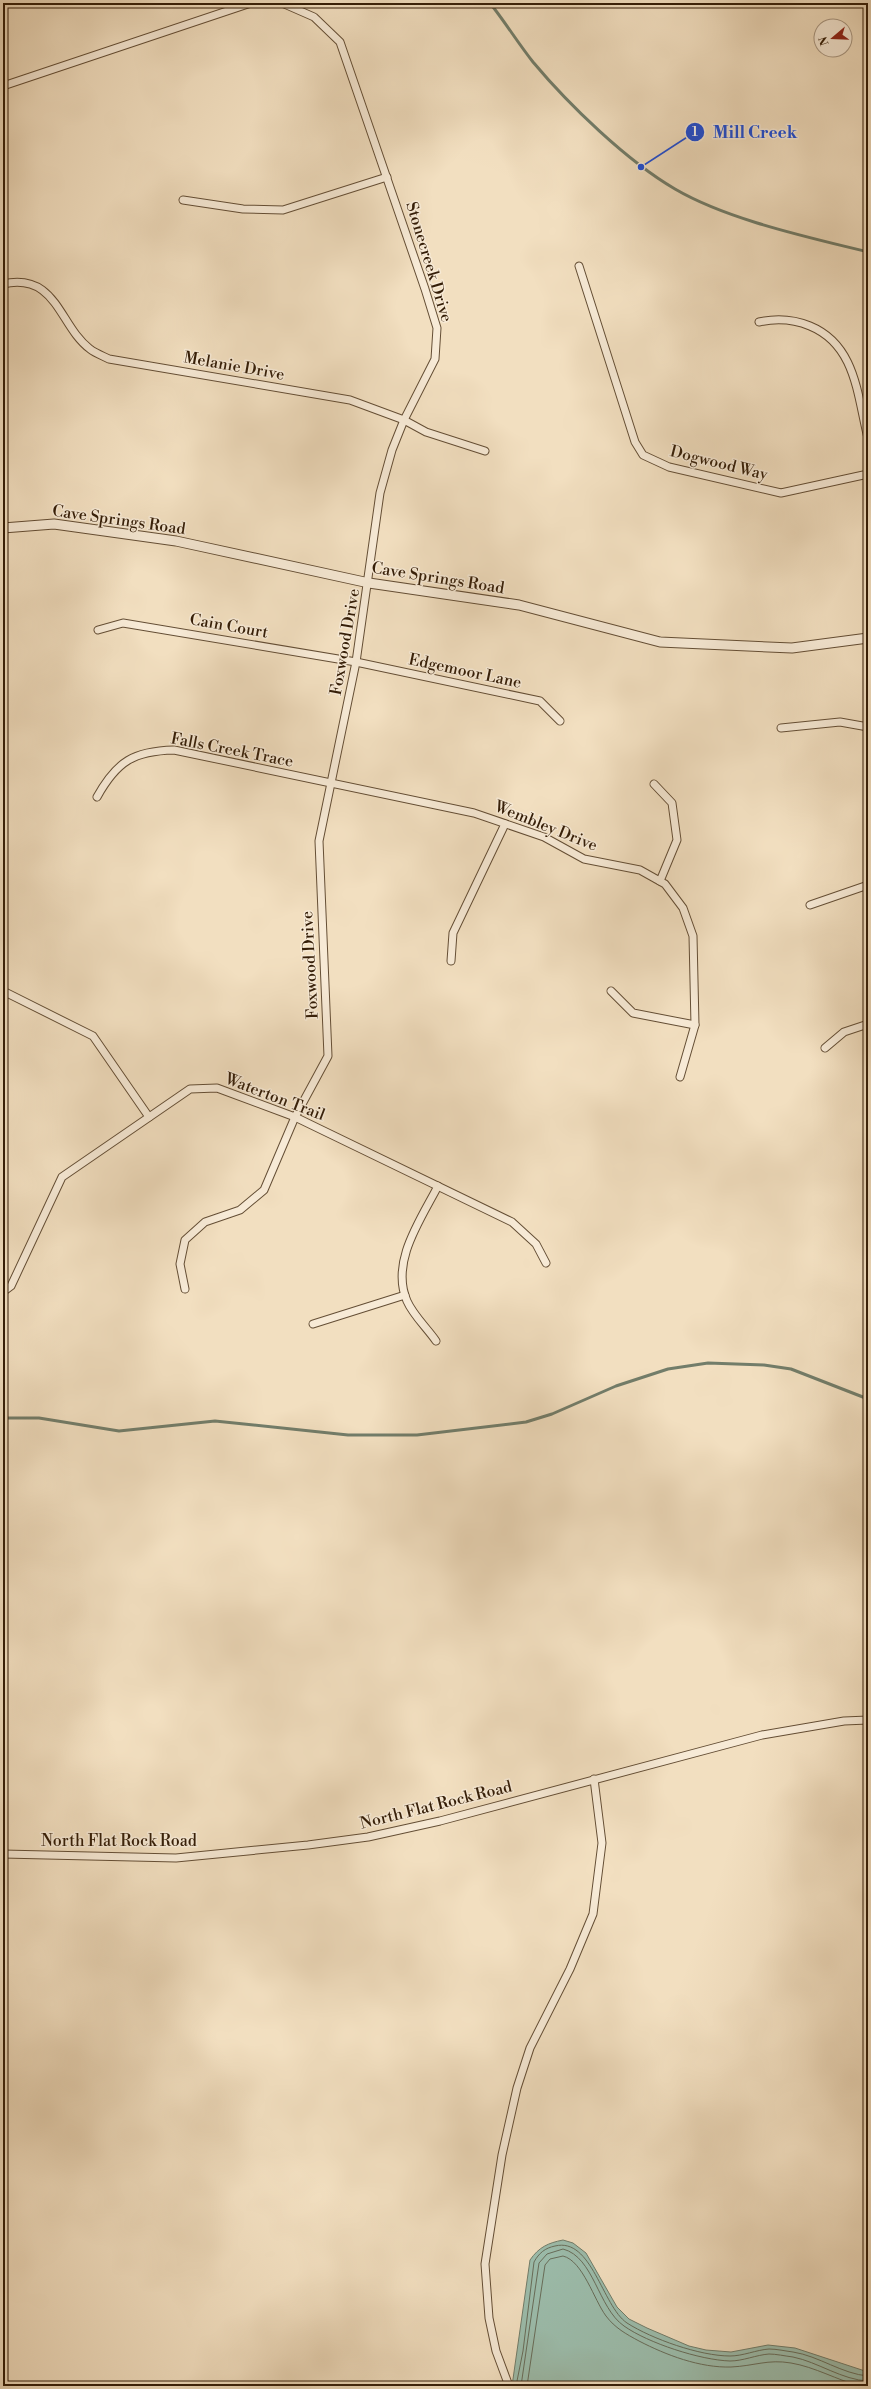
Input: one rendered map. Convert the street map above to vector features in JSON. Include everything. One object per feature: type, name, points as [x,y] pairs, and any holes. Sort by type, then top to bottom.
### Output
[{"type":"street","points":[[3,86],[251,3]]},
{"type":"street","name":"Stonecreek Drive","points":[[282,3],[314,17],[340,42],[437,328],[436,359],[404,420],[392,450],[380,494],[369,583]]},
{"type":"street","points":[[183,200],[243,209],[284,210],[387,177]]},
{"type":"street","name":"Dogwood Way","points":[[579,266],[635,442],[643,455],[669,467],[781,493],[868,474]]},
{"type":"street","name":"Melanie Drive","points":[[3,284],[35,285],[56,302],[74,330],[90,349],[109,359],[350,400],[404,420],[426,432],[485,451]]},
{"type":"street","points":[[760,322],[777,318],[804,324],[825,332],[840,347],[851,367],[868,438]]},
{"type":"street","name":"Cave Springs Road","points":[[3,528],[54,524],[176,541],[369,583],[519,605],[660,642],[792,648],[868,638]]},
{"type":"street","name":"Foxwood Drive","points":[[185,1289],[180,1264],[185,1240],[205,1222],[240,1210],[264,1190],[295,1117],[328,1056],[319,841],[356,662],[369,583]]},
{"type":"street","name":"Cain Court","points":[[98,630],[123,623],[356,662]]},
{"type":"street","name":"Edgemoor Lane","points":[[356,662],[540,701],[560,721]]},
{"type":"street","points":[[781,728],[840,722],[868,727]]},
{"type":"street","name":"Falls Creek Trace","points":[[98,797],[108,778],[133,757],[149,751],[174,750],[332,784]]},
{"type":"street","name":"Wembley Drive","points":[[332,784],[474,813],[544,837],[584,859],[640,870],[665,884],[683,908],[693,936],[695,1025],[680,1077]]},
{"type":"street","points":[[654,784],[672,803],[677,840],[660,881]]},
{"type":"street","points":[[451,961],[453,933],[505,824]]},
{"type":"street","points":[[810,905],[868,885]]},
{"type":"street","points":[[3,991],[93,1036],[149,1117]]},
{"type":"street","points":[[611,991],[633,1013],[695,1025]]},
{"type":"street","points":[[825,1048],[844,1032],[868,1024]]},
{"type":"street","name":"Waterton Trail","points":[[3,1292],[11,1286],[62,1176],[190,1089],[217,1088],[295,1117],[512,1222],[536,1244],[546,1263]]},
{"type":"street","points":[[436,1340],[407,1302],[401,1281],[408,1243],[438,1186]]},
{"type":"street","points":[[313,1324],[405,1295]]},
{"type":"street","name":"North Flat Rock Road","points":[[3,1854],[176,1858],[308,1846],[368,1837],[440,1821],[594,1778],[762,1735],[844,1721],[868,1720]]},
{"type":"street","points":[[509,2386],[496,2351],[490,2318],[485,2264],[502,2155],[517,2088],[530,2048],[570,1969],[593,1914],[602,1843],[594,1778]]},
{"type":"water","points":[[563,2240],[573,2243],[586,2253],[617,2307],[629,2319],[647,2328],[689,2346],[706,2350],[731,2352],[768,2345],[795,2348],[868,2372],[868,2386],[512,2386],[530,2260],[544,2246]]},
{"type":"waterway","points":[[490,3],[533,62],[547,79],[581,114],[618,148],[675,189],[696,200],[744,219],[795,234],[868,252]]},
{"type":"waterway","points":[[3,1418],[39,1418],[119,1431],[215,1421],[348,1435],[417,1435],[526,1422],[552,1414],[616,1386],[668,1369],[708,1363],[764,1365],[791,1369],[868,1399]]},
{"type":"place","name":"Mill Creek","points":[[641,167]]}]
